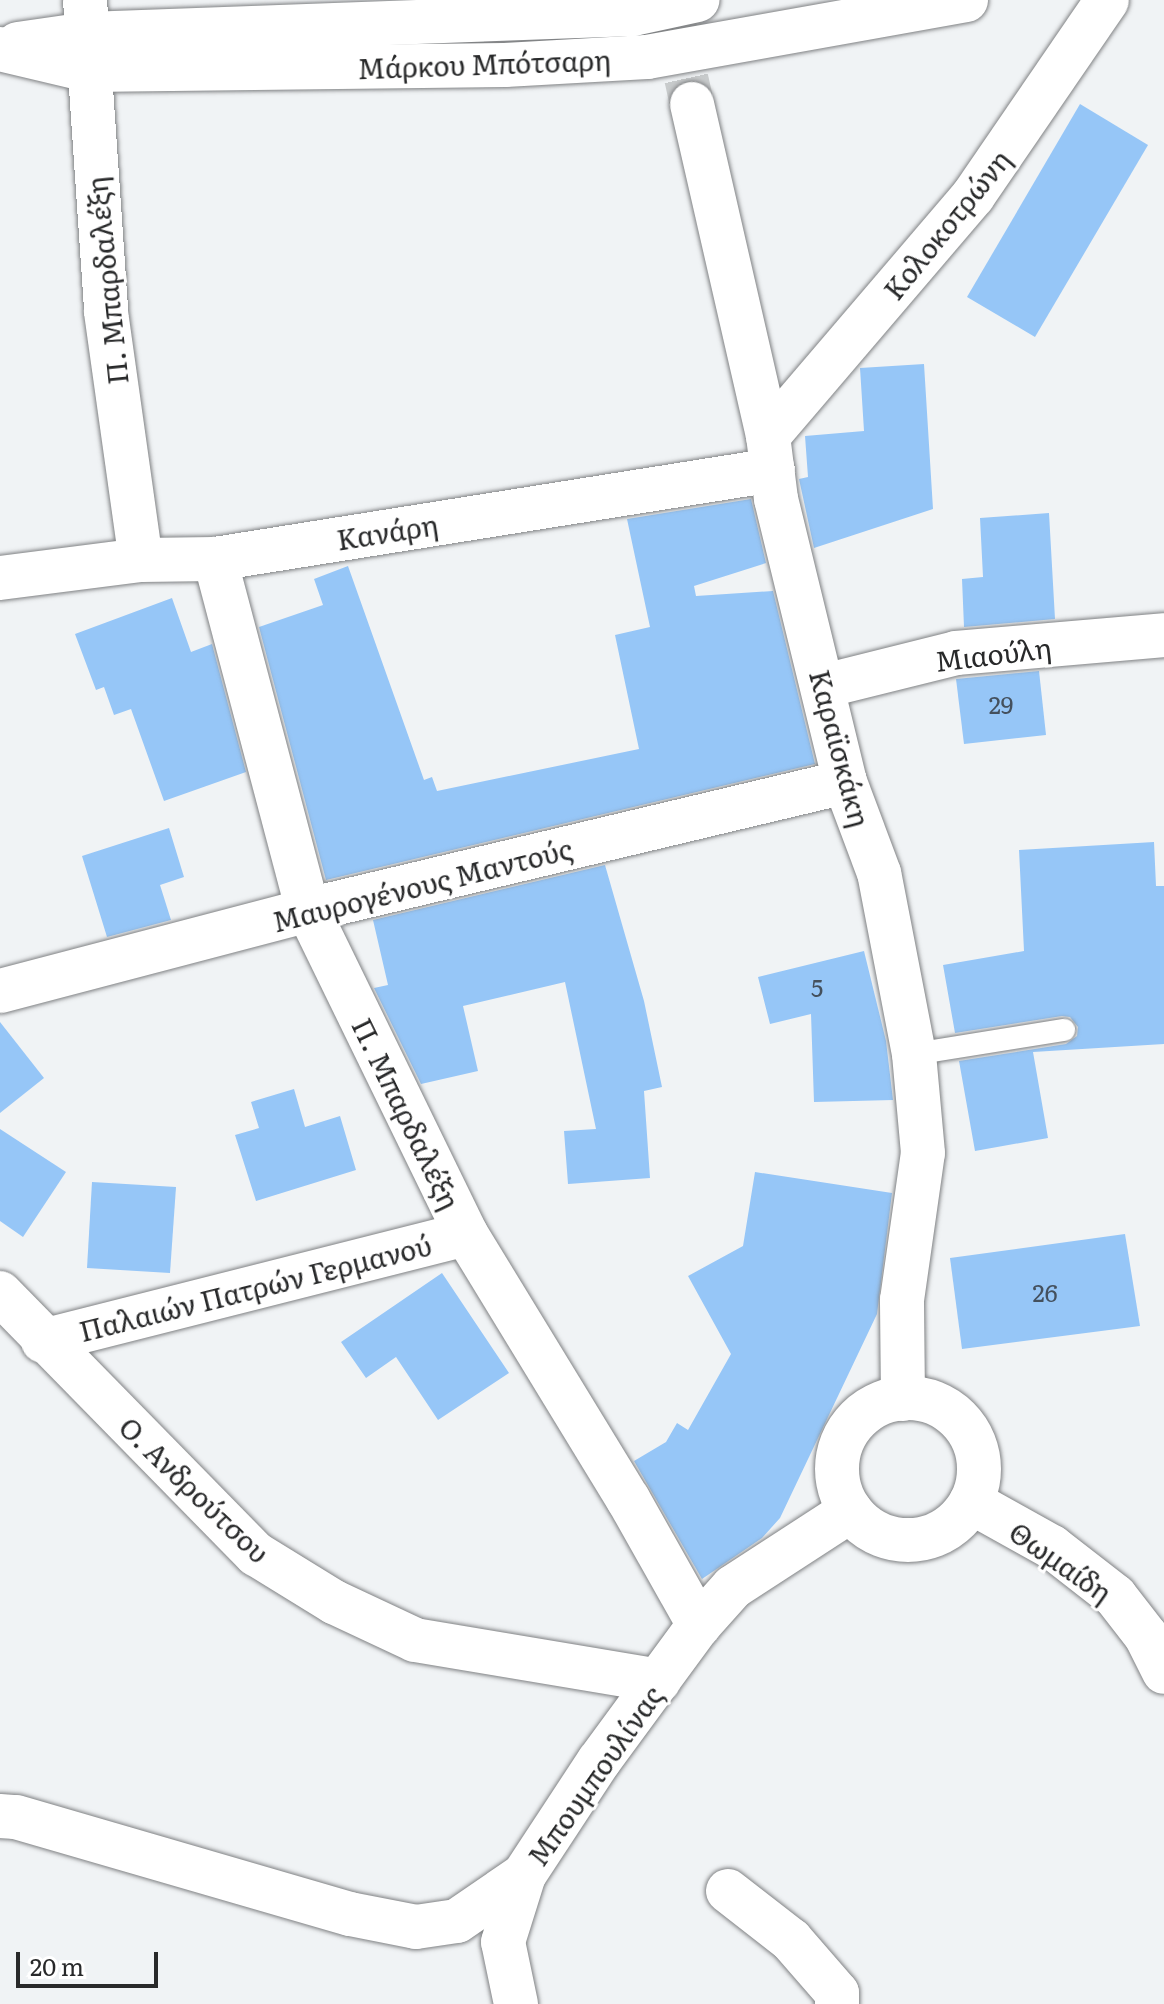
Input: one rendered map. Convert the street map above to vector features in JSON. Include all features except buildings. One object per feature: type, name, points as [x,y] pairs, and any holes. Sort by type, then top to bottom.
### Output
[{"type":"street","name":"Μάρκου Μπότσαρη","points":[[0,48],[87,35],[633,14],[697,0]]},
{"type":"street","name":"Μάρκου Μπότσαρη","points":[[87,35],[505,65],[647,57],[966,0]]},
{"type":"street","name":"Κολοκοτρώνη","points":[[770,453],[973,196],[1107,0]]},
{"type":"street","name":"Π. Μπαρδαλέξη","points":[[87,35],[106,312],[141,560]]},
{"type":"street","name":"Καραϊσκάκη","points":[[692,104],[770,453],[776,499],[845,782],[879,873],[914,1054],[923,1153],[902,1300],[903,1399]]},
{"type":"street","name":"Κανάρη","points":[[0,578],[141,560],[215,559],[770,453]]},
{"type":"street","name":"Π. Μπαρδαλέξη","points":[[215,559],[308,910],[466,1234],[628,1499],[699,1625]]},
{"type":"street","name":"Μιαούλη","points":[[824,686],[956,653],[1164,635]]},
{"type":"street","name":"Μαυρογένους Μαντούς","points":[[0,991],[308,910],[845,782]]},
{"type":"street","name":"Παλαιών Πατρών Γερμανού","points":[[43,1341],[466,1234]]},
{"type":"street","name":"Ο. Ανδρούτσου","points":[[0,1293],[43,1341],[256,1554],[334,1602],[415,1640],[659,1681]]},
{"type":"street","points":[[903,1399],[932,1401],[953,1413],[969,1431],[978,1455],[979,1478],[971,1502],[951,1526],[929,1538],[906,1541],[882,1537],[867,1529],[850,1511],[837,1482],[837,1459],[844,1436],[859,1416],[880,1403],[903,1399]]},
{"type":"street","name":"Θωμαίδη","points":[[971,1502],[1052,1547],[1115,1596],[1146,1636],[1164,1672]]},
{"type":"street","name":"Μπουμπουλίνας","points":[[5,1812],[350,1914],[416,1927],[457,1921],[524,1875],[599,1761],[699,1625],[733,1587],[850,1511]]},
{"type":"street","points":[[516,2004],[503,1942],[524,1875]]},
{"type":"street","points":[[728,1891],[791,1940],[837,1993],[837,2004]]},
{"type":"lane","points":[[914,1054],[1064,1030]]},
{"type":"tunnel","points":[[672,14],[692,104]]}]
